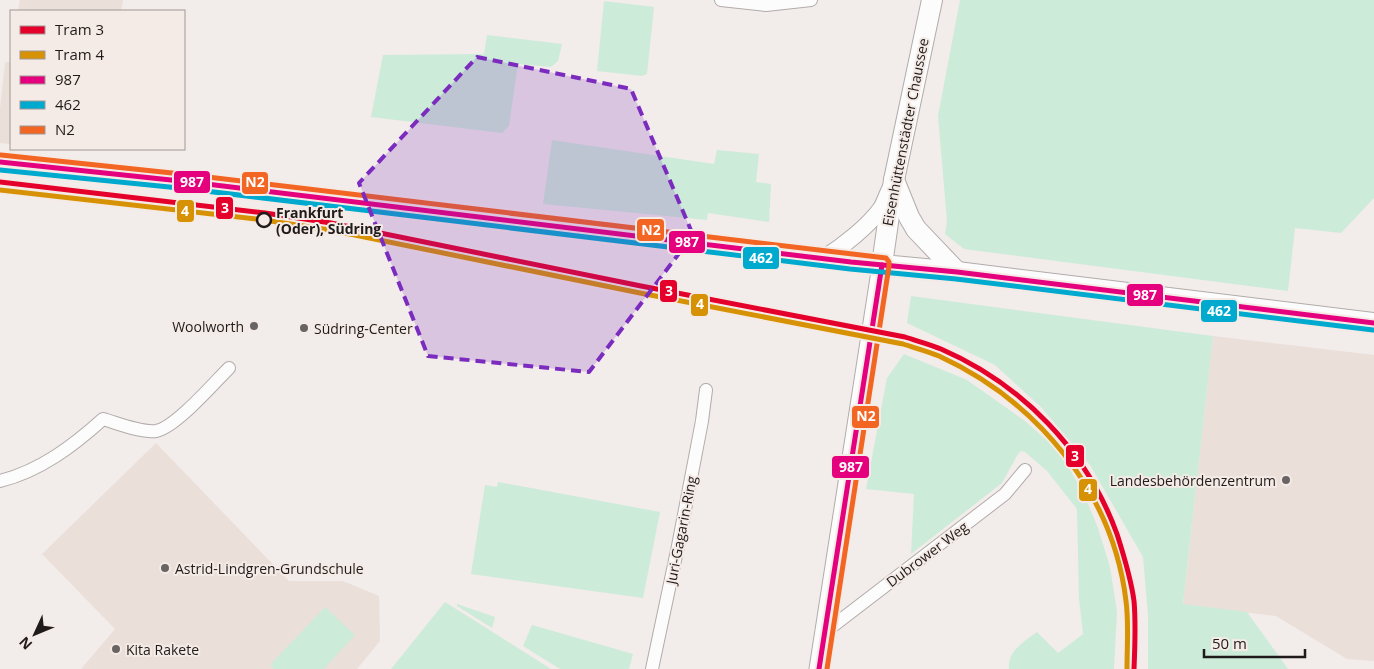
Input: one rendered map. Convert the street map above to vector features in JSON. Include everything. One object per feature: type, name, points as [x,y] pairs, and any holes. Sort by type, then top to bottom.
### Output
[{"type":"main road","name":"Eisenhüttenstädter Chaussee","points":[[882,265],[894,180],[932,0]]},
{"type":"main road","points":[[894,180],[916,229],[957,272]]},
{"type":"main road","points":[[819,669],[882,265],[957,272],[1374,323]]},
{"type":"street","points":[[721,0],[766,5],[811,0]]},
{"type":"street","points":[[0,162],[190,182],[882,265]]},
{"type":"street","points":[[824,258],[846,244],[881,208],[894,180]]},
{"type":"street","points":[[0,481],[45,463],[65,450],[103,419],[127,427],[154,432],[161,430],[171,425],[229,368]]},
{"type":"street","name":"Juri-Gagarin-Ring","points":[[652,669],[678,546],[702,421],[706,390]]},
{"type":"street","name":"Dubrower Weg","points":[[825,632],[1005,494],[1025,470]]},
{"type":"highlighted area","points":[[477,57],[631,89],[693,235],[589,372],[428,356],[359,183]]},
{"type":"shaded area","points":[[20,0],[123,0],[121,10],[18,10]]},
{"type":"shaded area","points":[[5,62],[10,62],[10,144],[0,143],[0,109]]},
{"type":"shaded area","name":"Landesbehördenzentrum","points":[[1213,336],[1374,355],[1374,661],[1347,659],[1276,616],[1183,605]]},
{"type":"shaded area","name":"Astrid-Lindgren-Grundschule","points":[[156,443],[289,581],[343,581],[379,596],[380,641],[357,669],[81,669],[115,629],[42,554]]},
{"type":"green space","points":[[960,0],[1374,0],[1374,198],[1341,233],[1295,228],[1288,291],[964,249],[945,234],[947,221],[938,116]]},
{"type":"green space","points":[[604,1],[654,7],[647,74],[642,76],[597,71]]},
{"type":"green space","points":[[487,35],[562,44],[558,61],[551,67],[518,64],[509,126],[502,133],[371,117],[383,55],[484,54]]},
{"type":"green space","points":[[552,140],[714,164],[717,150],[759,154],[756,182],[771,184],[769,222],[708,213],[707,220],[543,204]]},
{"type":"green space","points":[[911,296],[1213,336],[1183,604],[1247,612],[1288,669],[1148,669],[1148,615],[1143,557],[1090,465],[1041,407],[995,365],[907,323]]},
{"type":"green space","points":[[904,354],[967,380],[1025,421],[1059,451],[1084,494],[1098,528],[1110,567],[1117,612],[1114,669],[1009,669],[1009,663],[1014,652],[1022,643],[1037,632],[1058,653],[1083,634],[1079,599],[1077,509],[1047,471],[1025,452],[1021,451],[1018,454],[1002,483],[911,554],[914,494],[866,489],[887,378]]},
{"type":"green space","points":[[498,482],[660,512],[643,598],[471,574],[485,485],[497,487]]},
{"type":"green space","points":[[445,602],[551,669],[391,669]]},
{"type":"green space","points":[[457,604],[495,617],[492,628],[457,606]]},
{"type":"green space","points":[[325,607],[355,635],[324,669],[274,669],[270,665]]},
{"type":"green space","points":[[532,625],[633,654],[629,669],[560,669],[523,646]]},
{"type":"tram line","name":"3","points":[[0,182],[265,213],[331,223],[905,337],[941,349],[971,364],[998,381],[1024,401],[1048,423],[1088,475],[1104,504],[1117,534],[1129,575],[1135,609],[1134,669]]},
{"type":"tram line","name":"4","points":[[0,190],[264,220],[330,230],[903,344],[939,356],[975,375],[1008,398],[1038,425],[1064,454],[1087,487],[1105,523],[1118,561],[1127,609],[1127,669]]},
{"type":"transit line","name":"N2","points":[[1,155],[191,175],[886,258],[889,266],[827,669]]},
{"type":"transit line","name":"987","points":[[0,162],[190,182],[1374,323]]},
{"type":"transit line","name":"462","points":[[0,170],[189,189],[1373,330]]},
{"type":"transit line","name":"987","points":[[819,669],[882,265]]},
{"type":"place","name":"Frankfurt (Oder), Südring","points":[[264,220]]},
{"type":"place","name":"Woolworth","points":[[254,326]]},
{"type":"place","name":"Südring-Center","points":[[304,328]]},
{"type":"place","name":"Landesbehördenzentrum","points":[[1286,480]]},
{"type":"place","name":"Astrid-Lindgren-Grundschule","points":[[165,568]]},
{"type":"place","name":"Kita Rakete","points":[[116,649]]}]
